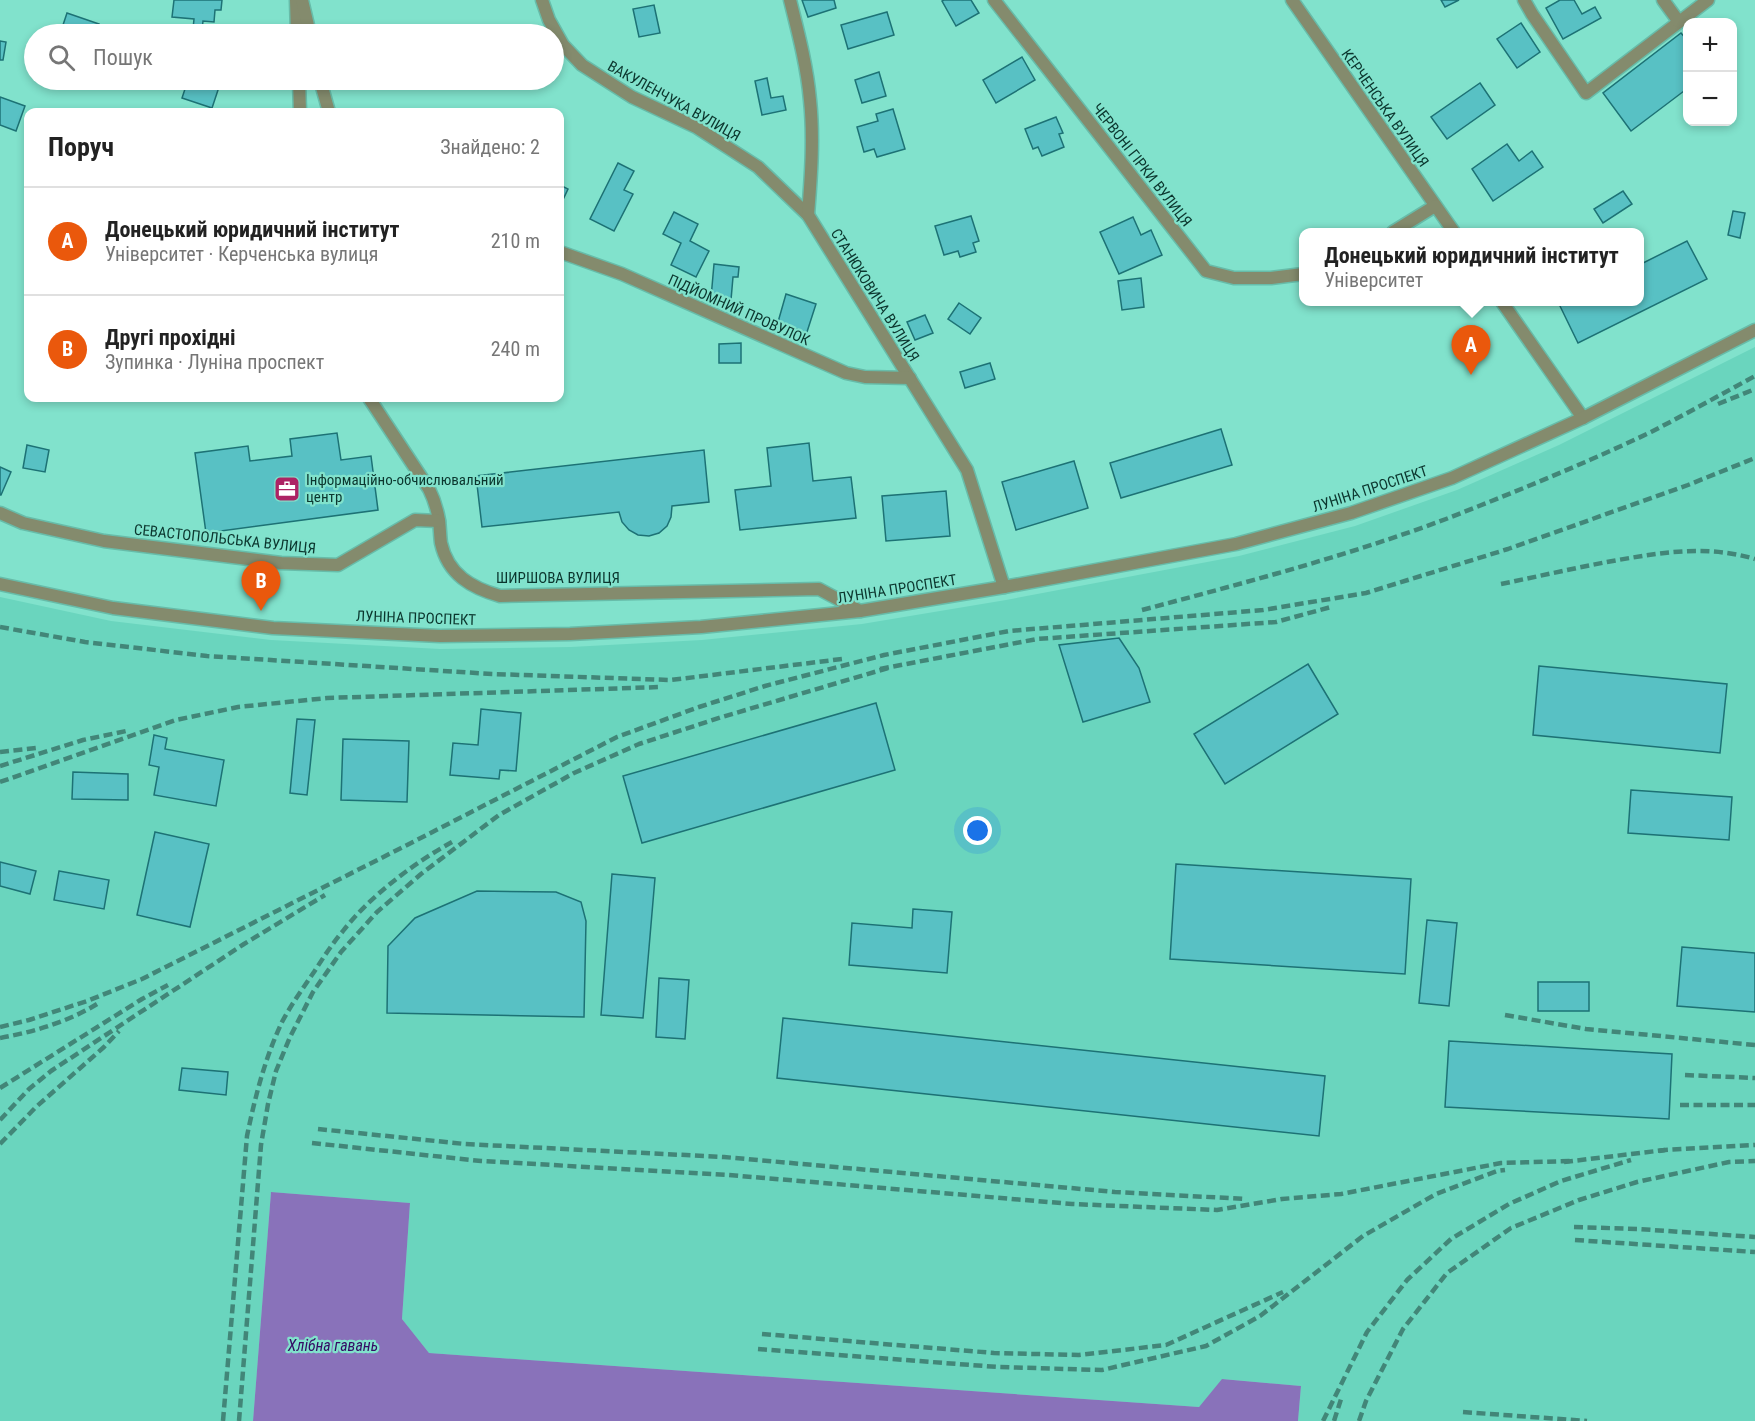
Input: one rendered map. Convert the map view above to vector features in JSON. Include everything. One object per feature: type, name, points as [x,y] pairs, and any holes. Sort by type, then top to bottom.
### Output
[{"type":"street","points":[[296,0],[297,24]]},
{"type":"street","points":[[302,0],[308,24]]},
{"type":"street","name":"ВАКУЛЕНЧУКА ВУЛИЦЯ","points":[[542,0],[551,24]]},
{"type":"street","points":[[790,0],[810,99],[812,155],[808,215]]},
{"type":"street","name":"ЧЕРВОНІ ГІРКИ ВУЛИЦЯ","points":[[994,0],[1206,271],[1234,278],[1271,278],[1299,274]]},
{"type":"street","name":"КЕРЧЕНСЬКА ВУЛИЦЯ","points":[[1292,0],[1451,228]]},
{"type":"street","points":[[1524,0],[1586,93],[1708,0]]},
{"type":"street","points":[[1664,0],[1679,22]]},
{"type":"street","name":"ВАКУЛЕНЧУКА ВУЛИЦЯ","points":[[564,46],[582,65],[632,97],[696,127],[758,167],[808,215]]},
{"type":"street","points":[[299,90],[300,108]]},
{"type":"street","points":[[323,90],[328,108]]},
{"type":"street","points":[[1399,228],[1435,206]]},
{"type":"street","name":"СТАНЮКОВИЧА ВУЛИЦЯ","points":[[808,215],[967,470],[1004,587]]},
{"type":"street","name":"ПІДЙОМНИЙ ПРОВУЛОК","points":[[564,253],[622,274],[846,373],[865,377],[910,378]]},
{"type":"street","points":[[1505,306],[1583,418]]},
{"type":"street","name":"ЛУНІНА ПРОСПЕКТ","points":[[0,584],[113,608],[273,628],[440,636],[570,634],[689,628],[860,611],[1236,544],[1351,513],[1452,478],[1583,418],[1755,330]]},
{"type":"street","name":"ШИРШОВА ВУЛИЦЯ","points":[[372,402],[429,489],[436,504],[445,556],[463,579],[480,591],[500,596],[819,590],[860,611]]},
{"type":"street","name":"СЕВАСТОПОЛЬСЬКА ВУЛИЦЯ","points":[[0,513],[23,523],[104,541],[281,563],[338,565],[416,520],[439,521]]},
{"type":"shaded area","points":[[1755,347],[1755,1421],[1298,1421],[1301,1386],[1223,1379],[1199,1407],[429,1353],[402,1319],[410,1203],[271,1192],[253,1421],[0,1421],[0,597],[111,621],[271,640],[440,649],[571,647],[702,640],[862,624],[1006,600],[1239,556],[1355,526],[1457,490],[1559,445]]},
{"type":"water","name":"Хлібна гавань","points":[[271,1192],[410,1203],[402,1319],[429,1353],[1199,1407],[1222,1379],[1301,1386],[1298,1421],[253,1421]]},
{"type":"building","points":[[174,0],[222,0],[221,10],[215,10],[214,22],[203,21],[203,24],[194,24],[194,19],[172,17]]},
{"type":"building","points":[[802,0],[834,0],[836,8],[808,17]]},
{"type":"building","points":[[971,0],[979,13],[956,26],[942,1]]},
{"type":"building","points":[[1441,0],[1459,0],[1445,7]]},
{"type":"building","points":[[1560,0],[1574,0],[1582,14],[1595,7],[1601,18],[1563,39],[1546,8]]},
{"type":"building","points":[[654,5],[660,33],[639,37],[633,9]]},
{"type":"building","points":[[887,12],[894,35],[848,49],[841,25]]},
{"type":"building","points":[[67,13],[99,24],[63,24]]},
{"type":"building","points":[[1521,23],[1540,52],[1517,68],[1497,39]]},
{"type":"building","points":[[1681,33],[1683,35],[1683,92],[1631,131],[1603,93]]},
{"type":"building","points":[[0,41],[6,42],[3,60],[0,60]]},
{"type":"building","points":[[1022,57],[1035,80],[996,103],[983,80]]},
{"type":"building","points":[[879,72],[886,96],[862,103],[855,80]]},
{"type":"building","points":[[767,78],[771,98],[783,96],[786,110],[762,115],[755,81]]},
{"type":"building","points":[[1480,83],[1495,105],[1447,139],[1431,117]]},
{"type":"building","points":[[185,90],[218,90],[212,108],[182,98]]},
{"type":"building","points":[[0,97],[25,106],[16,131],[0,125]]},
{"type":"building","points":[[893,109],[905,149],[877,157],[874,149],[864,152],[857,127],[878,121],[876,114]]},
{"type":"building","points":[[1056,117],[1063,133],[1059,134],[1064,147],[1042,156],[1038,147],[1033,149],[1025,129]]},
{"type":"building","points":[[1507,144],[1519,161],[1532,151],[1543,167],[1493,201],[1472,169]]},
{"type":"building","points":[[618,163],[634,171],[624,190],[633,194],[614,231],[590,219]]},
{"type":"building","points":[[1623,191],[1632,204],[1603,223],[1594,209]]},
{"type":"building","points":[[1733,211],[1745,213],[1740,238],[1728,235]]},
{"type":"building","points":[[674,212],[698,224],[690,241],[709,251],[696,277],[671,265],[681,243],[663,234]]},
{"type":"building","points":[[971,216],[979,241],[973,243],[976,252],[960,257],[958,251],[944,255],[935,226]]},
{"type":"building","points":[[1133,217],[1141,235],[1151,230],[1162,255],[1119,274],[1100,232]]},
{"type":"building","points":[[1687,241],[1707,279],[1578,343],[1560,306],[1644,306],[1644,262]]},
{"type":"building","points":[[714,264],[739,267],[738,277],[733,277],[731,300],[711,298]]},
{"type":"building","points":[[1141,278],[1144,307],[1122,310],[1118,281]]},
{"type":"building","points":[[786,294],[816,304],[806,335],[778,322]]},
{"type":"building","points":[[959,303],[981,318],[970,334],[948,319]]},
{"type":"building","points":[[925,315],[933,333],[915,340],[907,322]]},
{"type":"building","points":[[741,343],[741,363],[719,363],[719,344]]},
{"type":"building","points":[[990,363],[995,379],[965,388],[960,372]]},
{"type":"building","points":[[1221,429],[1232,465],[1121,498],[1110,463]]},
{"type":"building","points":[[337,433],[341,460],[371,456],[378,510],[206,533],[195,453],[248,446],[250,461],[292,456],[290,439]]},
{"type":"building","points":[[809,443],[813,481],[851,477],[856,518],[740,530],[735,490],[771,486],[767,448]]},
{"type":"building","points":[[27,445],[49,450],[45,472],[23,468]]},
{"type":"building","points":[[704,450],[709,502],[672,506],[667,526],[659,533],[649,536],[638,535],[622,522],[619,512],[482,527],[476,476]]},
{"type":"building","points":[[1074,461],[1088,508],[1016,530],[1002,482]]},
{"type":"building","points":[[0,467],[11,472],[1,495],[0,495]]},
{"type":"building","points":[[946,491],[950,536],[886,541],[882,496]]},
{"type":"building","points":[[1119,638],[1139,668],[1150,702],[1083,722],[1059,645]]},
{"type":"building","points":[[1308,664],[1338,714],[1225,784],[1194,734]]},
{"type":"building","points":[[1539,666],[1727,684],[1720,753],[1533,735]]},
{"type":"building","points":[[876,703],[895,770],[642,843],[623,776]]},
{"type":"building","points":[[481,709],[521,713],[516,771],[500,770],[499,779],[450,775],[453,743],[478,745]]},
{"type":"building","points":[[297,719],[315,720],[307,795],[290,793]]},
{"type":"building","points":[[154,735],[167,738],[165,749],[224,760],[216,806],[154,795],[159,767],[149,765]]},
{"type":"building","points":[[343,739],[409,741],[407,802],[341,800]]},
{"type":"building","points":[[73,772],[128,774],[128,800],[72,799]]},
{"type":"building","points":[[1631,790],[1732,797],[1729,840],[1628,833]]},
{"type":"building","points":[[155,832],[209,844],[190,927],[137,915]]},
{"type":"building","points":[[0,862],[36,871],[30,894],[0,886]]},
{"type":"building","points":[[1176,864],[1411,879],[1405,974],[1170,959]]},
{"type":"building","points":[[59,871],[109,880],[104,909],[54,900]]},
{"type":"building","points":[[612,874],[655,878],[643,1018],[601,1015]]},
{"type":"building","points":[[477,891],[556,892],[581,902],[586,921],[584,1017],[387,1013],[388,946],[415,918]]},
{"type":"building","points":[[913,909],[952,912],[947,973],[849,965],[852,923],[912,928]]},
{"type":"building","points":[[1427,920],[1457,923],[1449,1006],[1419,1003]]},
{"type":"building","points":[[1682,947],[1755,953],[1755,1012],[1677,1006]]},
{"type":"building","points":[[659,978],[689,980],[685,1039],[656,1037]]},
{"type":"building","points":[[1538,982],[1589,982],[1589,1011],[1538,1011]]},
{"type":"building","points":[[783,1018],[1325,1076],[1319,1136],[777,1078]]},
{"type":"building","points":[[1449,1041],[1672,1054],[1669,1119],[1445,1107]]},
{"type":"building","points":[[182,1068],[228,1072],[226,1095],[179,1090]]},
{"type":"railway","points":[[1142,610],[1333,557],[1446,519],[1626,444],[1755,376]]},
{"type":"railway","points":[[1718,404],[1755,389]]},
{"type":"railway","points":[[0,1027],[87,1001],[142,979],[617,737],[699,707],[765,686],[884,655],[1009,631],[1263,610],[1366,593],[1508,549],[1688,485],[1755,458]]},
{"type":"railway","points":[[1501,584],[1670,552],[1720,552],[1755,559]]},
{"type":"railway","points":[[880,669],[1037,639],[1276,622],[1331,607]]},
{"type":"railway","points":[[0,627],[85,642],[207,656],[492,674],[671,680],[842,659]]},
{"type":"railway","points":[[239,1421],[261,1145],[268,1104],[276,1071],[290,1037],[313,992],[341,952],[377,912],[421,874],[499,815],[574,773],[639,744],[888,668]]},
{"type":"railway","points":[[0,782],[176,720],[238,707],[327,698],[661,687]]},
{"type":"railway","points":[[0,766],[83,740],[126,731]]},
{"type":"railway","points":[[0,752],[36,748]]},
{"type":"railway","points":[[223,1421],[247,1136],[270,1050],[282,1022],[297,997],[331,946],[354,918],[393,881],[452,842]]},
{"type":"railway","points":[[0,1120],[29,1089],[51,1071],[244,944],[325,895]]},
{"type":"railway","points":[[0,1088],[168,985]]},
{"type":"railway","points":[[0,1038],[50,1026],[97,1004]]},
{"type":"railway","points":[[1505,1015],[1586,1029],[1755,1045]]},
{"type":"railway","points":[[0,1144],[36,1107],[119,1031]]},
{"type":"railway","points":[[1685,1075],[1755,1078]]},
{"type":"railway","points":[[1680,1105],[1755,1105]]},
{"type":"railway","points":[[318,1129],[465,1144],[724,1157],[1115,1192],[1246,1199]]},
{"type":"railway","points":[[312,1143],[481,1161],[729,1175],[1072,1204],[1217,1210],[1282,1199],[1341,1194],[1501,1163],[1570,1161]]},
{"type":"railway","points":[[1659,1151],[1755,1145]]},
{"type":"railway","points":[[1564,1162],[1665,1150]]},
{"type":"railway","points":[[1323,1421],[1367,1332],[1407,1280],[1451,1239],[1509,1204],[1561,1181],[1631,1160]]},
{"type":"railway","points":[[1359,1421],[1366,1401],[1403,1329],[1447,1273],[1511,1228],[1579,1200],[1637,1182],[1729,1162],[1755,1161]]},
{"type":"railway","points":[[758,1349],[998,1367],[1102,1370],[1206,1346],[1260,1316],[1363,1236],[1436,1194],[1505,1170]]},
{"type":"railway","points":[[1574,1227],[1755,1237]]},
{"type":"railway","points":[[1575,1240],[1755,1252]]},
{"type":"railway","points":[[762,1334],[994,1353],[1079,1355],[1166,1345],[1283,1292]]},
{"type":"railway","points":[[1334,1421],[1342,1396]]},
{"type":"railway","points":[[1463,1412],[1587,1421]]},
{"type":"place","name":"Донецький юридичний інститут","points":[[1471,375]]},
{"type":"place","name":"Інформаційно-обчислювальний центр","points":[[287,489]]},
{"type":"place","name":"Другі прохідні","points":[[261,611]]}]
